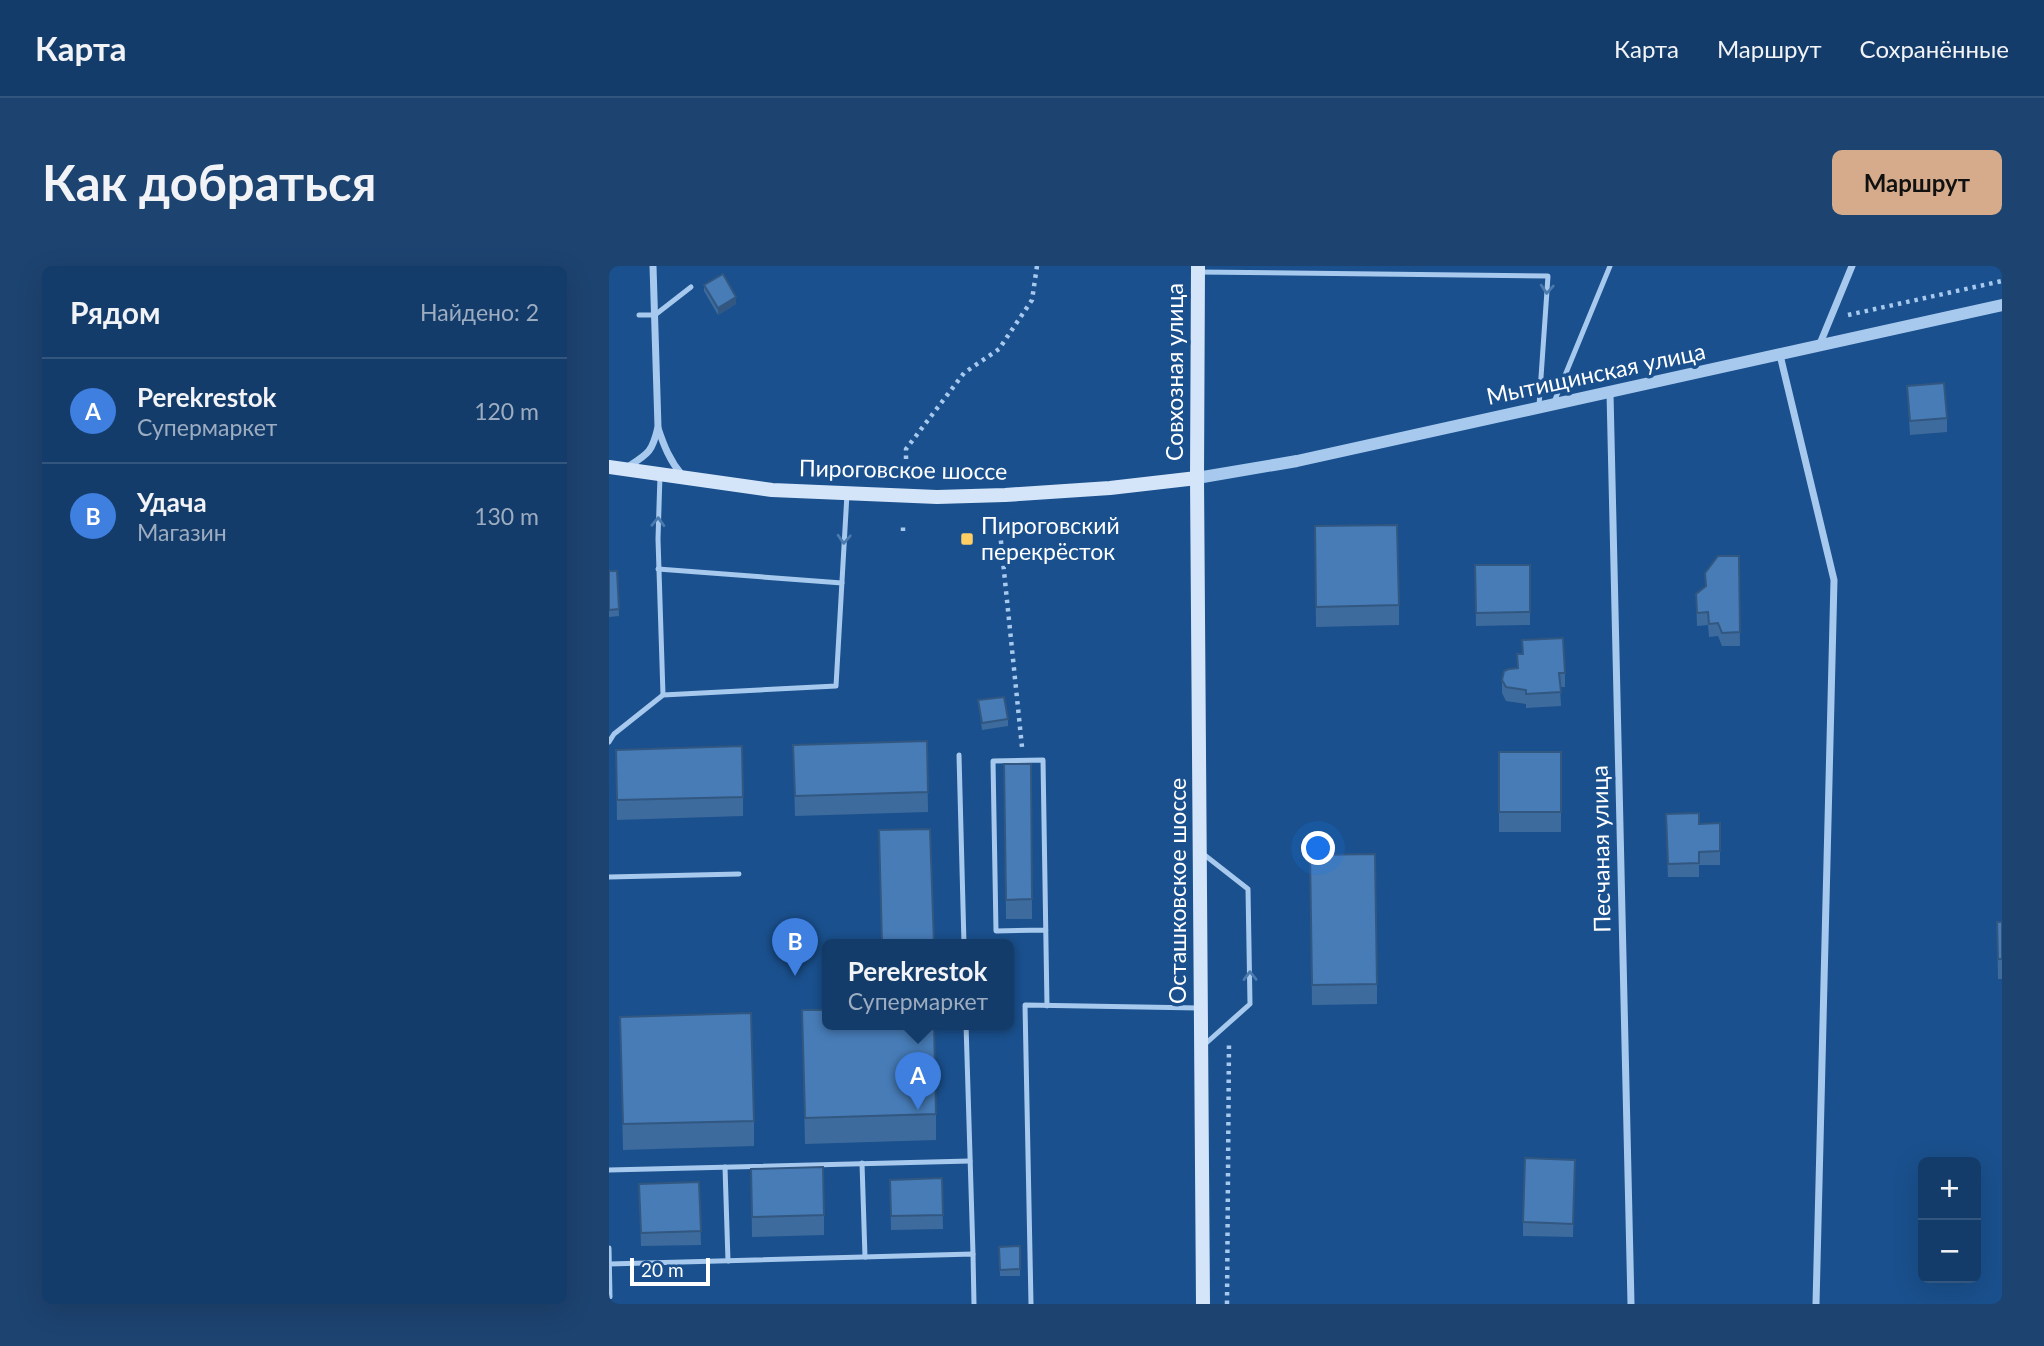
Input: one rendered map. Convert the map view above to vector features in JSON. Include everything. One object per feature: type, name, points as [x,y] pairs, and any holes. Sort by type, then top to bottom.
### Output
[{"type":"main road","name":"Совхозная улица","points":[[1197,478],[1198,269]]},
{"type":"main road","name":"Пироговское шоссе","points":[[616,468],[772,490],[937,497],[1110,488],[1197,478]]},
{"type":"main road","name":"Осташковское шоссе","points":[[1197,478],[1203,1304]]},
{"type":"street","points":[[616,468],[642,458],[653,447],[657,427],[653,266]]},
{"type":"street","points":[[1819,346],[1852,266]]},
{"type":"street","name":"Мытищинская улица","points":[[1197,478],[1297,461],[2002,305]]},
{"type":"street","points":[[1780,355],[1834,580],[1816,1304]]},
{"type":"street","name":"Песчаная улица","points":[[1610,393],[1631,1304]]},
{"type":"street","points":[[657,427],[673,464],[685,478]]},
{"type":"lane","points":[[1553,405],[1610,266]]},
{"type":"lane","points":[[1198,269],[1548,276],[1539,408]]},
{"type":"lane","points":[[639,316],[655,315],[691,287]]},
{"type":"lane","points":[[660,475],[658,569],[663,695]]},
{"type":"lane","points":[[609,742],[614,734],[663,695],[836,686],[847,494]]},
{"type":"lane","points":[[658,569],[842,583]]},
{"type":"lane","points":[[959,755],[964,939]]},
{"type":"lane","points":[[1046,930],[996,931],[993,761],[1043,760],[1046,930],[1047,1006]]},
{"type":"lane","points":[[1201,852],[1248,889],[1250,1004],[1202,1047]]},
{"type":"lane","points":[[609,877],[739,874]]},
{"type":"lane","points":[[1031,1304],[1025,1005],[1202,1008]]},
{"type":"lane","points":[[966,1030],[974,1304]]},
{"type":"lane","points":[[609,1170],[970,1161]]},
{"type":"lane","points":[[862,1163],[865,1257]]},
{"type":"lane","points":[[725,1167],[728,1261]]},
{"type":"lane","points":[[609,1248],[610,1297]]},
{"type":"lane","points":[[609,1264],[973,1254]]},
{"type":"path","points":[[906,459],[906,449],[964,373],[999,349],[1032,300],[1037,266]]},
{"type":"path","points":[[1830,319],[2002,281]]},
{"type":"path","points":[[903,523],[903,531]]},
{"type":"path","points":[[1000,532],[1023,760]]},
{"type":"path","points":[[1227,1304],[1229,1023]]},
{"type":"building","points":[[723,274],[736,297],[718,308],[704,285]]},
{"type":"building","points":[[1944,383],[1947,418],[1910,421],[1907,386]]},
{"type":"building","points":[[1397,525],[1399,605],[1316,607],[1315,526]]},
{"type":"building","points":[[1718,556],[1739,556],[1740,632],[1722,633],[1718,623],[1709,624],[1708,612],[1697,613],[1696,594],[1706,586],[1705,573]]},
{"type":"building","points":[[1475,565],[1530,565],[1530,612],[1476,613]]},
{"type":"building","points":[[609,571],[617,571],[619,609],[609,610]]},
{"type":"building","points":[[1563,638],[1565,673],[1559,673],[1561,692],[1526,694],[1526,690],[1506,687],[1502,680],[1504,671],[1518,668],[1517,654],[1523,654],[1522,640]]},
{"type":"building","points":[[1004,697],[1008,719],[982,723],[978,700]]},
{"type":"building","points":[[927,741],[928,792],[795,796],[793,745]]},
{"type":"building","points":[[742,746],[743,797],[617,800],[616,750]]},
{"type":"building","points":[[1499,752],[1561,752],[1561,812],[1499,812]]},
{"type":"building","points":[[1004,764],[1031,764],[1032,899],[1006,900]]},
{"type":"building","points":[[1699,813],[1699,824],[1720,823],[1720,851],[1699,852],[1699,863],[1668,864],[1666,814]]},
{"type":"building","points":[[930,829],[934,939],[882,939],[879,830]]},
{"type":"building","points":[[1375,854],[1377,984],[1312,985],[1310,855]]},
{"type":"building","points":[[1997,922],[2002,922],[2002,959],[1998,959]]},
{"type":"building","points":[[802,1010],[822,1010],[822,1030],[934,1030],[936,1114],[805,1118]]},
{"type":"building","points":[[751,1013],[754,1121],[623,1124],[620,1017]]},
{"type":"building","points":[[1525,1158],[1575,1160],[1573,1224],[1523,1222]]},
{"type":"building","points":[[823,1167],[824,1215],[752,1217],[751,1169]]},
{"type":"building","points":[[942,1178],[943,1215],[891,1216],[890,1180]]},
{"type":"building","points":[[699,1182],[701,1231],[641,1233],[639,1184]]},
{"type":"building","points":[[1020,1246],[1020,1269],[1000,1270],[999,1247]]},
{"type":"place","name":"Пироговский перекрёсток","points":[[967,539]]},
{"type":"place","name":"Удача","points":[[795,976]]},
{"type":"place","name":"Perekrestok","points":[[918,1110]]}]
